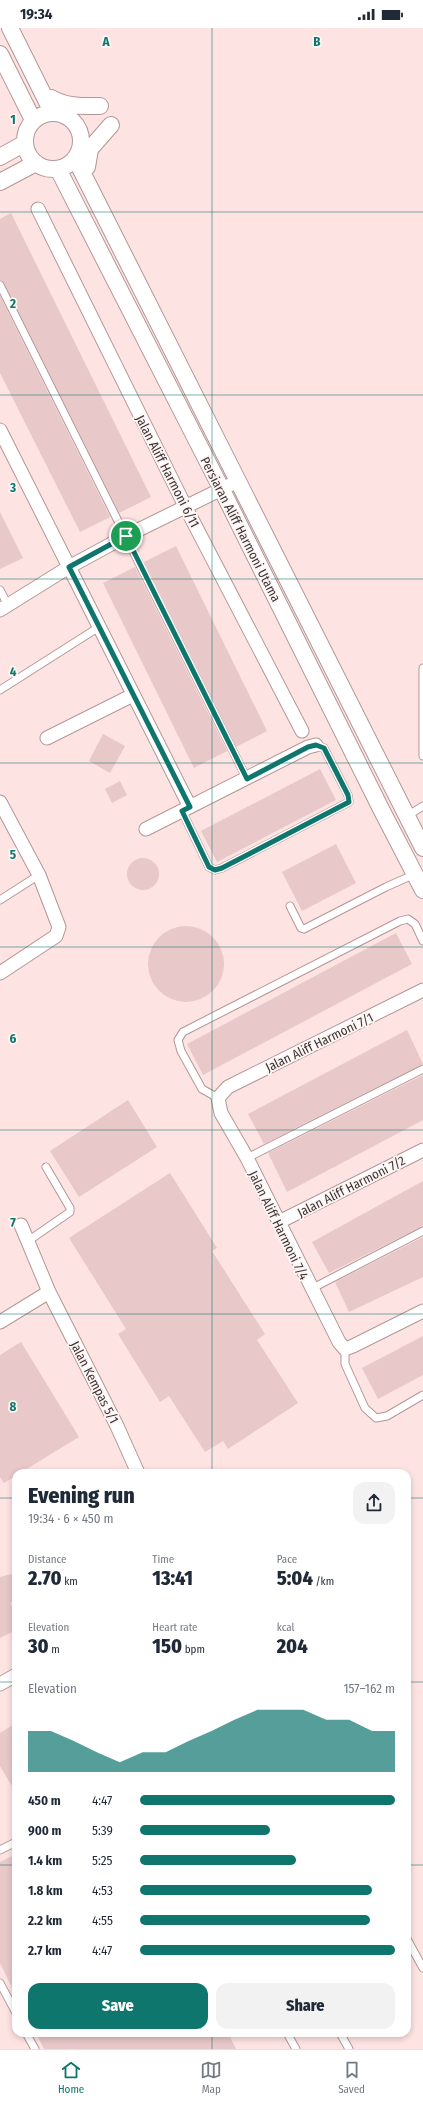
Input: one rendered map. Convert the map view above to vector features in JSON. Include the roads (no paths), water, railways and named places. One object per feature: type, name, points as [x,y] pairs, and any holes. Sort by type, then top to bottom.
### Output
[{"type":"street","points":[[10,28],[52,112]]},
{"type":"street","points":[[0,54],[33,120]]},
{"type":"street","points":[[39,87],[61,103],[74,106],[100,106]]},
{"type":"street","points":[[52,112],[68,117],[77,126],[80,132],[81,146],[76,158],[64,167],[58,169],[42,167],[36,163],[27,151],[25,143],[26,132],[33,120],[45,113],[52,112]]},
{"type":"street","points":[[88,183],[86,161],[90,149],[111,125]]},
{"type":"street","points":[[0,157],[25,143]]},
{"type":"street","name":"Persiaran Aliff Harmoni Utama","points":[[76,158],[423,848]]},
{"type":"street","points":[[0,182],[36,163]]},
{"type":"street","name":"Persiaran Aliff Harmoni Utama","points":[[58,169],[222,490],[377,802],[416,874],[423,890]]},
{"type":"street","name":"Jalan Aliff Harmoni 6/11","points":[[38,209],[185,506],[302,731]]},
{"type":"street","points":[[0,430],[100,626],[186,809]]},
{"type":"street","points":[[4,608],[69,567],[126,536],[238,481]]},
{"type":"street","points":[[47,738],[133,695]]},
{"type":"street","points":[[146,829],[308,747],[316,745]]},
{"type":"street","points":[[0,802],[3,816],[39,875],[58,919],[59,927],[56,936],[0,973]]},
{"type":"street","name":"Jalan Aliff Harmoni 7/1","points":[[218,1098],[228,1087],[423,990]]},
{"type":"street","name":"Jalan Aliff Harmoni 7/4","points":[[218,1098],[221,1113],[279,1222],[311,1289],[339,1342],[345,1349]]},
{"type":"street","name":"Jalan Aliff Harmoni 7/2","points":[[279,1222],[423,1150]]},
{"type":"street","name":"Jalan Kempas 5/1","points":[[21,1225],[49,1292],[117,1426],[136,1469]]},
{"type":"street","points":[[0,1322],[49,1292]]},
{"type":"street","points":[[345,1349],[423,1311]]},
{"type":"street","points":[[0,1684],[12,1677]]},
{"type":"lane","points":[[0,285],[247,779]]},
{"type":"lane","points":[[0,590],[4,608]]},
{"type":"lane","points":[[0,690],[100,626]]},
{"type":"lane","points":[[423,668],[423,756]]},
{"type":"lane","points":[[186,809],[209,867],[215,870],[222,868],[349,802],[348,795],[324,748],[316,745]]},
{"type":"lane","points":[[407,816],[423,806]]},
{"type":"lane","points":[[290,906],[299,924],[304,929],[386,887],[416,874]]},
{"type":"lane","points":[[0,900],[39,875]]},
{"type":"lane","points":[[218,1098],[202,1089],[181,1051],[178,1040],[183,1032],[400,921],[408,919],[415,924],[423,940]]},
{"type":"lane","points":[[246,1158],[423,1069]]},
{"type":"lane","points":[[28,1241],[70,1212],[70,1208],[46,1167]]},
{"type":"lane","points":[[311,1289],[423,1231]]},
{"type":"lane","points":[[345,1349],[345,1364],[365,1408],[376,1418],[387,1416],[423,1395]]},
{"type":"lane","points":[[0,1850],[12,1844]]},
{"type":"lane","points":[[411,1946],[423,1968]]},
{"type":"lane","points":[[0,1982],[12,2005]]},
{"type":"lane","points":[[28,2037],[35,2049]]},
{"type":"lane","points":[[289,2037],[296,2049]]},
{"type":"lane","points":[[342,2037],[349,2049]]}]
